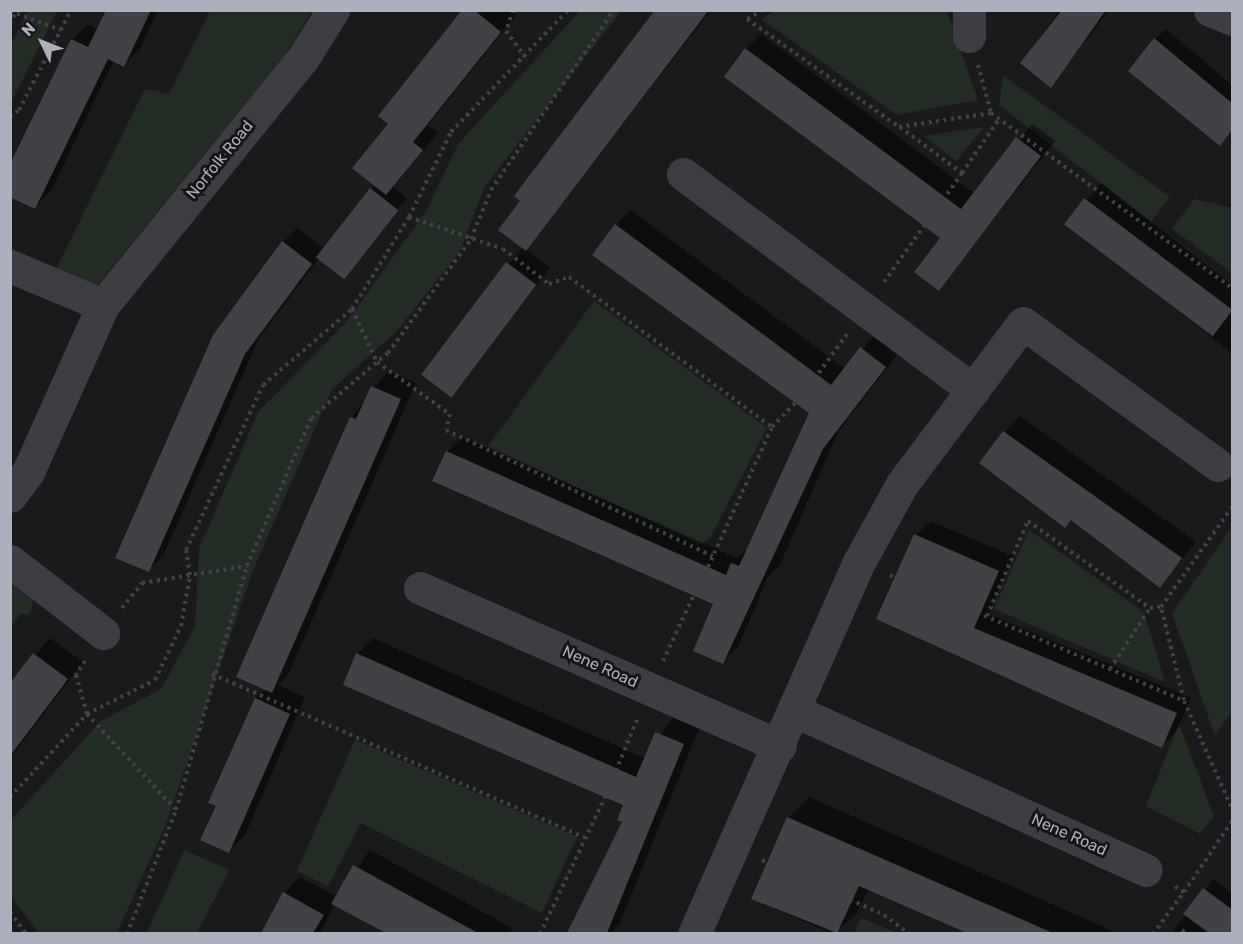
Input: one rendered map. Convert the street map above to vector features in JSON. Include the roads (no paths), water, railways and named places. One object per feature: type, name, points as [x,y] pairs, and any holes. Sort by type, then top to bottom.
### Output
[{"type":"street","name":"Norfolk Road","points":[[10,496],[28,472],[103,305],[303,57],[333,10]]},
{"type":"street","points":[[1210,10],[1233,19]]},
{"type":"street","points":[[683,174],[973,390]]},
{"type":"street","points":[[10,266],[103,305]]},
{"type":"street","points":[[694,933],[780,746],[859,562],[902,484],[1023,323],[1218,465]]},
{"type":"street","points":[[10,561],[103,633]]},
{"type":"street","name":"Nene Road","points":[[420,588],[780,746]]},
{"type":"street","name":"Nene Road","points":[[795,711],[1146,870]]}]
